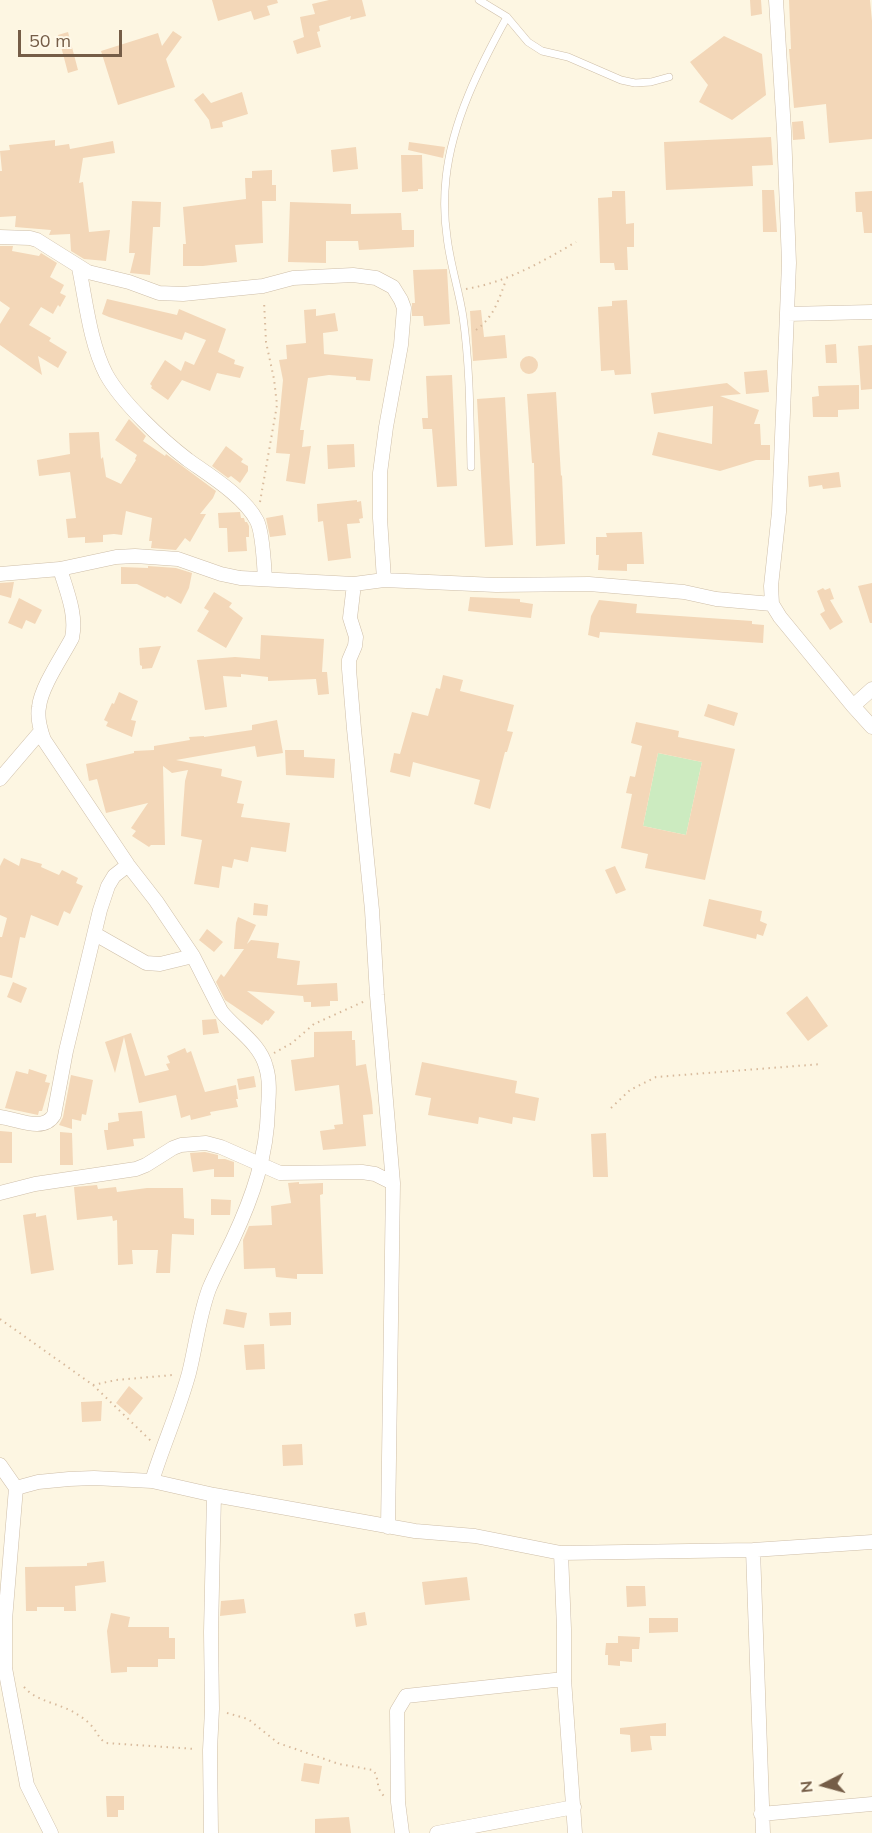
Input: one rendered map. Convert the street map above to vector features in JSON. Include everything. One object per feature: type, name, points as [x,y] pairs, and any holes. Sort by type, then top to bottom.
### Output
[{"type":"street","points":[[776,0],[789,263],[777,531],[771,586],[772,604],[780,617],[872,727]]},
{"type":"street","points":[[0,237],[37,240],[79,268],[159,292],[183,294],[263,286],[293,278],[353,275],[375,278],[393,287],[404,309],[401,345],[380,473],[384,580]]},
{"type":"street","points":[[79,268],[97,352],[107,375],[125,399],[157,433],[224,486],[257,521],[265,579]]},
{"type":"street","points":[[787,314],[872,312]]},
{"type":"street","points":[[0,574],[60,569],[116,557],[135,556],[178,559],[240,578],[354,584],[384,580],[496,585],[589,584],[684,592],[716,599],[772,604]]},
{"type":"street","points":[[60,569],[74,628],[72,638],[41,696],[38,708],[41,731],[49,750],[193,956],[221,1011],[263,1056],[267,1070],[268,1126],[262,1164],[239,1226],[210,1286],[188,1374],[152,1481]]},
{"type":"street","points":[[354,584],[350,618],[356,637],[349,660],[372,910],[393,1184],[388,1527]]},
{"type":"street","points":[[853,706],[872,689]]},
{"type":"street","points":[[0,779],[41,731]]},
{"type":"street","points":[[0,1117],[42,1125],[50,1121],[54,1115],[66,1051],[100,910],[114,876],[128,865]]},
{"type":"street","points":[[95,934],[146,963],[160,964],[193,956]]},
{"type":"street","points":[[0,1193],[35,1184],[136,1169],[147,1165],[173,1148],[191,1143],[206,1143],[221,1147],[286,1174],[362,1172],[375,1174],[393,1184]]},
{"type":"street","points":[[0,1465],[16,1488],[3,1620],[5,1668],[27,1785],[51,1833]]},
{"type":"street","points":[[16,1488],[38,1482],[69,1479],[152,1481],[214,1496],[415,1532],[476,1536],[561,1552],[753,1550],[872,1542]]},
{"type":"street","points":[[211,1833],[214,1496]]},
{"type":"street","points":[[753,1550],[763,1833]]},
{"type":"street","points":[[561,1552],[564,1679],[573,1807],[578,1830]]},
{"type":"street","points":[[402,1833],[398,1802],[397,1712],[406,1696],[564,1679]]},
{"type":"street","points":[[761,1814],[872,1804]]},
{"type":"street","points":[[437,1833],[573,1807]]},
{"type":"lane","points":[[479,0],[507,17],[534,47],[568,57],[621,80],[635,83],[669,77]]},
{"type":"lane","points":[[471,466],[466,336],[447,236],[445,206],[447,176],[454,139],[468,98],[487,54],[507,17]]},
{"type":"path","points":[[459,290],[507,279],[576,242]]},
{"type":"path","points":[[466,336],[490,317],[507,279]]},
{"type":"path","points":[[257,521],[277,405],[266,342],[263,286]]},
{"type":"path","points":[[263,1056],[279,1051],[292,1043],[314,1024],[377,995]]},
{"type":"path","points":[[612,1108],[630,1090],[656,1077],[822,1064]]},
{"type":"path","points":[[0,1319],[93,1385],[162,1451]]},
{"type":"path","points":[[93,1385],[116,1380],[188,1374]]},
{"type":"path","points":[[22,1686],[31,1695],[76,1713],[93,1727],[101,1740],[106,1743],[210,1750]]},
{"type":"path","points":[[212,1709],[248,1719],[278,1743],[339,1764],[367,1767],[377,1776],[380,1792],[398,1802]]},
{"type":"green space","points":[[658,753],[702,762],[686,835],[643,826]]},
{"type":"building","points":[[212,0],[277,0],[278,3],[267,6],[270,15],[254,20],[251,11],[218,21]]},
{"type":"building","points":[[329,0],[362,0],[366,16],[350,20],[351,16],[319,26],[320,31],[317,32],[321,47],[297,54],[293,41],[304,37],[300,17],[315,14],[312,4]]},
{"type":"building","points":[[750,0],[761,0],[762,14],[751,16]]},
{"type":"building","points":[[789,0],[870,0],[872,139],[829,143],[826,104],[794,108],[789,49],[791,49]]},
{"type":"building","points":[[173,31],[182,37],[166,59],[175,87],[118,105],[101,51],[158,33],[162,46]]},
{"type":"building","points":[[68,32],[78,70],[68,73],[58,35]]},
{"type":"building","points":[[724,36],[762,54],[766,95],[732,120],[699,102],[708,85],[690,62]]},
{"type":"building","points":[[242,92],[248,114],[222,122],[223,127],[211,129],[209,120],[194,100],[203,93],[211,103]]},
{"type":"building","points":[[803,121],[805,139],[793,140],[792,122]]},
{"type":"building","points":[[771,137],[773,165],[752,166],[753,186],[666,190],[664,142]]},
{"type":"building","points":[[55,140],[55,146],[69,144],[70,149],[113,141],[115,153],[83,158],[79,183],[83,182],[89,232],[110,230],[106,261],[84,259],[71,251],[70,234],[49,235],[51,230],[15,227],[16,216],[0,217],[0,171],[2,171],[0,151],[10,150],[9,145]]},
{"type":"building","points":[[409,142],[445,147],[443,158],[408,150]]},
{"type":"building","points":[[356,147],[358,169],[333,172],[331,150]]},
{"type":"building","points":[[401,155],[422,155],[423,189],[402,192]]},
{"type":"building","points":[[272,170],[272,185],[276,185],[276,201],[262,201],[263,243],[235,245],[237,262],[183,266],[183,244],[186,244],[183,207],[246,199],[245,178],[252,178],[252,171]]},
{"type":"building","points":[[762,190],[774,190],[777,232],[763,232]]},
{"type":"building","points":[[612,191],[625,191],[626,224],[634,223],[634,247],[627,247],[628,270],[615,270],[614,263],[600,263],[598,198],[612,197]]},
{"type":"building","points":[[872,191],[872,233],[864,233],[862,212],[856,212],[855,192]]},
{"type":"building","points":[[132,201],[161,202],[160,227],[153,227],[150,275],[130,273],[135,253],[129,253]]},
{"type":"building","points":[[290,202],[351,204],[351,214],[401,213],[402,230],[414,230],[414,247],[359,250],[358,241],[326,241],[326,263],[288,262]]},
{"type":"building","points":[[0,246],[13,246],[12,251],[39,256],[41,253],[57,263],[50,277],[64,285],[60,293],[66,296],[53,314],[41,307],[29,325],[51,338],[49,341],[67,352],[58,368],[38,356],[42,375],[0,345],[0,324],[10,308],[0,301]]},
{"type":"building","points":[[447,269],[450,324],[424,326],[423,316],[412,316],[412,303],[415,303],[413,270]]},
{"type":"building","points":[[107,299],[177,315],[179,309],[226,329],[218,352],[235,360],[234,364],[244,367],[240,378],[217,373],[210,391],[182,380],[168,400],[151,388],[150,384],[165,360],[181,371],[185,361],[194,365],[206,340],[185,332],[182,340],[109,317],[102,314]]},
{"type":"building","points":[[627,300],[631,374],[615,375],[614,370],[601,371],[598,307],[612,306],[612,301]]},
{"type":"building","points":[[316,309],[316,316],[335,313],[338,331],[323,333],[324,354],[373,359],[370,381],[356,380],[356,377],[329,375],[308,378],[300,430],[304,430],[302,447],[311,446],[305,484],[286,481],[290,454],[276,453],[283,380],[279,360],[287,359],[286,345],[306,343],[304,310]]},
{"type":"building","points":[[481,310],[484,337],[505,335],[507,358],[473,361],[470,311]]},
{"type":"building","points":[[836,344],[837,363],[826,363],[825,345]]},
{"type":"building","points":[[872,345],[872,389],[861,390],[858,346]]},
{"type":"building","points":[[529,356],[535,359],[538,365],[535,371],[529,374],[523,371],[520,365],[523,359]]},
{"type":"building","points":[[767,370],[769,392],[746,394],[744,372]]},
{"type":"building","points":[[452,375],[457,486],[437,487],[432,429],[423,429],[422,418],[428,418],[426,376]]},
{"type":"building","points":[[727,383],[741,394],[720,396],[759,410],[754,424],[760,424],[761,445],[770,445],[770,460],[756,460],[720,471],[652,455],[658,432],[712,444],[713,406],[654,414],[651,393]]},
{"type":"building","points":[[859,385],[859,409],[838,410],[838,417],[813,417],[812,397],[819,396],[818,386]]},
{"type":"building","points":[[556,392],[565,544],[536,546],[534,463],[532,463],[527,394]]},
{"type":"building","points":[[505,397],[513,545],[485,547],[477,399]]},
{"type":"building","points":[[129,419],[146,436],[143,441],[165,456],[166,454],[216,491],[200,514],[206,514],[190,542],[185,538],[176,550],[151,548],[152,541],[149,541],[152,518],[126,511],[122,535],[103,535],[103,542],[85,543],[85,537],[68,538],[66,519],[76,518],[70,472],[39,476],[37,460],[70,454],[69,433],[99,432],[101,459],[103,457],[106,477],[121,484],[137,455],[115,440]]},
{"type":"building","points":[[354,444],[355,467],[328,469],[327,445]]},
{"type":"building","points":[[226,446],[243,459],[241,462],[248,466],[248,471],[240,483],[231,476],[228,478],[212,466]]},
{"type":"building","points":[[839,472],[841,487],[823,489],[822,485],[809,487],[808,476]]},
{"type":"building","points":[[357,500],[357,502],[361,501],[363,518],[359,519],[360,523],[347,524],[351,558],[328,561],[323,521],[318,522],[317,504]]},
{"type":"building","points":[[240,512],[241,518],[244,518],[249,526],[249,537],[246,537],[247,551],[228,552],[227,528],[219,528],[218,513]]},
{"type":"building","points":[[283,515],[286,535],[270,537],[266,518]]},
{"type":"building","points":[[642,532],[644,564],[627,564],[627,571],[598,570],[599,555],[596,555],[596,537],[607,537],[606,533]]},
{"type":"building","points":[[148,566],[176,568],[192,573],[189,588],[181,604],[137,584],[121,584],[121,567],[148,568]]},
{"type":"building","points":[[14,582],[11,598],[0,595],[0,583]]},
{"type":"building","points":[[872,583],[872,623],[870,623],[858,586]]},
{"type":"building","points":[[823,588],[825,590],[830,588],[834,599],[830,600],[843,622],[830,630],[820,614],[825,611],[817,591]]},
{"type":"building","points":[[214,592],[232,603],[229,607],[243,618],[226,648],[197,631],[209,611],[204,608]]},
{"type":"building","points":[[470,597],[520,599],[520,602],[533,604],[531,618],[468,611]]},
{"type":"building","points":[[19,598],[42,610],[35,624],[26,620],[22,629],[8,623]]},
{"type":"building","points":[[599,600],[637,604],[636,613],[752,621],[752,624],[764,625],[763,643],[600,632],[599,638],[588,635],[591,616]]},
{"type":"building","points":[[261,635],[324,639],[322,672],[327,672],[329,694],[318,695],[316,679],[268,681],[268,677],[241,674],[241,677],[223,676],[227,707],[205,710],[197,660],[235,657],[260,659]]},
{"type":"building","points":[[161,646],[152,668],[142,669],[139,648]]},
{"type":"building","points":[[443,675],[463,680],[460,691],[514,705],[507,731],[513,732],[507,752],[505,752],[490,809],[474,804],[480,780],[413,762],[410,777],[390,772],[394,753],[400,754],[412,712],[428,716],[436,688],[440,689]]},
{"type":"building","points":[[119,692],[138,701],[131,720],[136,721],[132,737],[106,726],[108,722],[104,720]]},
{"type":"building","points":[[708,704],[738,713],[734,726],[704,716]]},
{"type":"building","points":[[277,720],[283,753],[257,757],[255,746],[176,760],[222,769],[221,776],[242,781],[237,803],[244,804],[241,817],[290,823],[286,852],[251,847],[248,862],[234,859],[232,868],[222,866],[219,888],[194,884],[202,840],[181,836],[185,781],[188,770],[172,773],[163,766],[165,845],[149,847],[132,836],[136,831],[131,828],[148,803],[106,813],[97,779],[89,781],[86,764],[134,753],[134,751],[154,750],[154,746],[190,740],[189,737],[252,730],[252,725]]},
{"type":"building","points":[[636,722],[679,731],[678,737],[735,749],[705,880],[645,868],[648,854],[621,848],[632,794],[626,793],[630,776],[635,777],[642,746],[631,743]],"holes":[[[658,753],[702,762],[686,835],[643,826]]]},
{"type":"building","points":[[285,750],[304,750],[304,757],[335,759],[334,778],[286,775]]},
{"type":"building","points":[[4,858],[19,866],[21,858],[42,864],[41,867],[59,875],[62,870],[78,878],[76,883],[83,886],[70,914],[64,911],[58,926],[31,915],[25,938],[20,937],[12,978],[0,975],[0,937],[2,937],[7,918],[0,915],[0,866]]},
{"type":"building","points":[[615,866],[626,890],[616,894],[605,870]]},
{"type":"building","points":[[709,899],[762,911],[760,921],[767,924],[763,936],[757,934],[756,939],[703,926]]},
{"type":"building","points":[[254,903],[268,905],[267,916],[253,915]]},
{"type":"building","points":[[238,917],[256,925],[247,944],[251,940],[279,943],[277,958],[300,961],[297,985],[337,983],[338,1001],[330,1001],[330,1006],[311,1007],[311,1002],[304,1002],[303,996],[247,991],[275,1012],[262,1025],[225,1000],[216,982],[221,974],[224,977],[244,949],[234,949]]},
{"type":"building","points":[[207,929],[223,942],[214,952],[199,940]]},
{"type":"building","points":[[13,982],[27,988],[21,1003],[7,997]]},
{"type":"building","points":[[807,996],[828,1026],[808,1041],[786,1013]]},
{"type":"building","points":[[216,1019],[219,1033],[203,1035],[202,1020]]},
{"type":"building","points":[[352,1031],[352,1040],[355,1040],[356,1066],[366,1064],[372,1102],[373,1114],[363,1115],[366,1146],[323,1150],[320,1131],[335,1129],[334,1125],[343,1124],[339,1085],[295,1091],[291,1060],[314,1057],[314,1032]]},
{"type":"building","points":[[131,1033],[145,1076],[169,1070],[166,1064],[170,1063],[167,1056],[185,1048],[187,1053],[191,1051],[205,1092],[236,1085],[238,1107],[210,1112],[211,1115],[191,1120],[190,1115],[181,1118],[176,1095],[139,1103],[124,1037],[115,1073],[105,1042]]},
{"type":"building","points":[[422,1062],[517,1081],[515,1093],[539,1098],[535,1121],[513,1117],[512,1124],[479,1117],[478,1124],[428,1115],[431,1098],[415,1095]]},
{"type":"building","points":[[29,1069],[47,1075],[45,1082],[50,1083],[42,1111],[39,1111],[38,1115],[5,1108],[16,1071],[28,1074]]},
{"type":"building","points":[[71,1075],[93,1080],[86,1115],[82,1114],[81,1121],[72,1119],[72,1129],[59,1125],[63,1117]]},
{"type":"building","points":[[254,1076],[256,1087],[239,1090],[237,1079]]},
{"type":"building","points":[[142,1111],[145,1138],[133,1139],[134,1146],[107,1150],[104,1130],[108,1130],[108,1123],[119,1121],[118,1113]]},
{"type":"building","points":[[0,1131],[12,1132],[12,1163],[0,1163]]},
{"type":"building","points":[[60,1132],[72,1133],[73,1165],[60,1165]]},
{"type":"building","points":[[606,1133],[608,1177],[593,1177],[591,1134]]},
{"type":"building","points":[[205,1152],[218,1155],[218,1159],[234,1162],[234,1177],[214,1177],[214,1169],[193,1172],[190,1153]]},
{"type":"building","points":[[299,1182],[299,1184],[323,1183],[323,1194],[320,1195],[323,1274],[297,1274],[297,1279],[276,1277],[275,1268],[244,1269],[243,1240],[249,1226],[272,1225],[271,1206],[291,1203],[288,1183]]},
{"type":"building","points":[[97,1185],[98,1189],[116,1187],[117,1192],[147,1188],[183,1188],[184,1218],[194,1219],[194,1235],[172,1234],[170,1273],[156,1273],[158,1250],[132,1250],[133,1264],[118,1265],[117,1220],[113,1221],[112,1216],[77,1220],[74,1187]]},
{"type":"building","points":[[211,1199],[231,1200],[230,1215],[211,1215]]},
{"type":"building","points":[[36,1213],[36,1217],[46,1215],[54,1270],[31,1274],[23,1215]]},
{"type":"building","points":[[226,1309],[247,1313],[244,1328],[223,1324]]},
{"type":"building","points":[[291,1312],[291,1325],[270,1326],[269,1313]]},
{"type":"building","points":[[264,1344],[265,1369],[246,1370],[244,1345]]},
{"type":"building","points":[[129,1386],[143,1398],[130,1415],[116,1403]]},
{"type":"building","points":[[102,1401],[101,1421],[82,1422],[81,1402]]},
{"type":"building","points":[[302,1444],[303,1465],[283,1466],[282,1445]]},
{"type":"building","points":[[104,1561],[106,1582],[75,1586],[76,1611],[64,1611],[64,1607],[37,1607],[37,1611],[26,1611],[25,1567],[87,1566],[87,1563]]},
{"type":"building","points":[[467,1577],[470,1600],[425,1605],[422,1582]]},
{"type":"building","points":[[626,1586],[645,1586],[646,1606],[627,1607]]},
{"type":"building","points":[[244,1599],[246,1613],[220,1616],[221,1601]]},
{"type":"building","points":[[365,1612],[367,1625],[356,1627],[354,1614]]},
{"type":"building","points":[[111,1613],[130,1617],[128,1627],[169,1627],[169,1638],[175,1638],[175,1659],[158,1659],[158,1667],[127,1667],[127,1672],[111,1673],[107,1631]]},
{"type":"building","points":[[649,1618],[678,1618],[678,1632],[649,1633]]},
{"type":"building","points":[[618,1636],[640,1637],[639,1649],[632,1649],[632,1662],[620,1661],[620,1666],[608,1665],[608,1655],[605,1655],[606,1643],[618,1643]]},
{"type":"building","points":[[666,1723],[666,1736],[650,1736],[652,1750],[631,1752],[630,1735],[620,1734],[620,1728]]},
{"type":"building","points":[[304,1763],[322,1766],[319,1784],[301,1781]]},
{"type":"building","points":[[106,1796],[124,1796],[124,1810],[118,1810],[118,1817],[107,1817]]},
{"type":"building","points":[[349,1817],[351,1833],[315,1833],[315,1819]]}]
